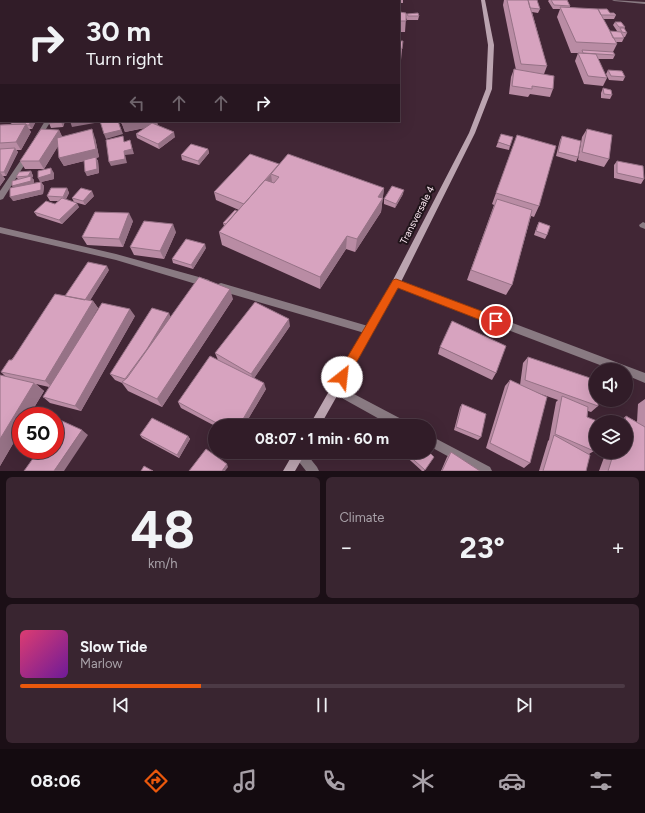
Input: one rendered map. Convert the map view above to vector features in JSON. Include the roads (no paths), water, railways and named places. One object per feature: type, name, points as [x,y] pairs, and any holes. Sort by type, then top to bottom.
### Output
[{"type":"main road","name":"Transversale 4","points":[[318,419],[396,283],[472,133],[489,89],[492,45],[483,0]]},
{"type":"main road","points":[[289,471],[296,459]]},
{"type":"street","points":[[614,0],[645,3]]},
{"type":"street","points":[[0,197],[47,122]]},
{"type":"street","points":[[0,230],[116,257],[368,330]]},
{"type":"street","points":[[396,283],[607,363]]},
{"type":"street","points":[[633,373],[645,378]]},
{"type":"street","points":[[335,389],[390,419]]},
{"type":"street","points":[[436,444],[486,471]]},
{"type":"street","points":[[303,459],[312,471]]}]
